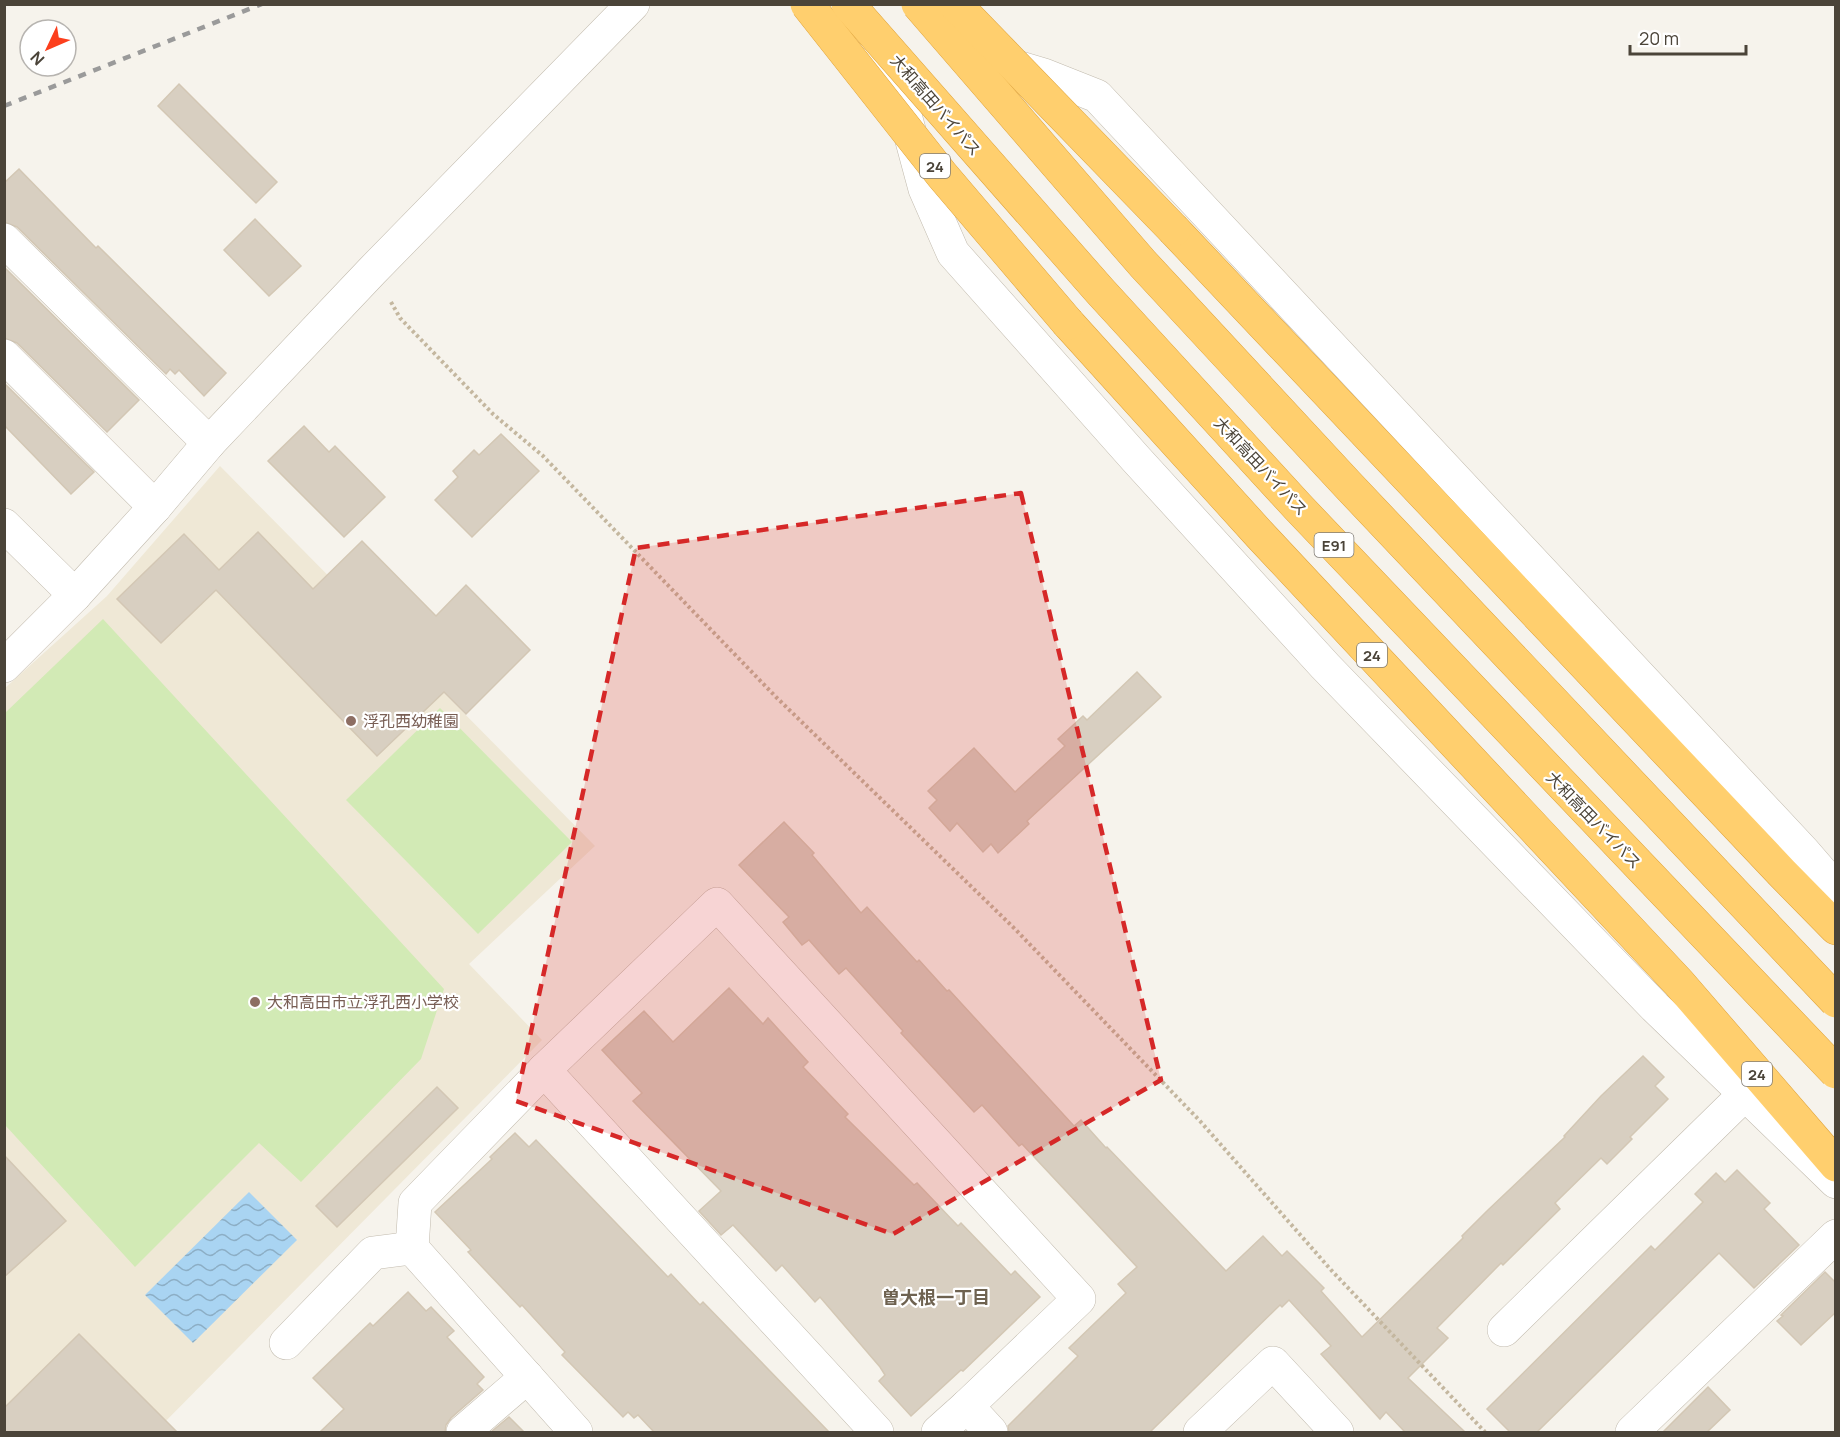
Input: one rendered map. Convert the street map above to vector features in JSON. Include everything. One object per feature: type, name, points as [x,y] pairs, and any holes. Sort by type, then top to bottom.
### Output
[{"type":"highway","name":"24","points":[[807,4],[942,175],[1068,323],[1260,535],[1679,983],[1836,1165]]},
{"type":"highway","name":"大和高田バイパス","points":[[848,4],[1100,291],[1297,506],[1836,1072]]},
{"type":"highway","points":[[918,4],[1143,264],[1836,1001]]},
{"type":"highway","points":[[955,4],[1174,230],[1836,928]]},
{"type":"street","points":[[4,666],[75,595],[155,507],[209,443],[372,271],[633,4]]},
{"type":"street","points":[[854,4],[876,46],[905,115],[925,189],[953,253],[1136,459],[1325,666],[1655,1007],[1836,1182]]},
{"type":"street","points":[[902,4],[970,52],[1044,75],[1097,96],[1804,852],[1836,889]]},
{"type":"street","points":[[4,240],[209,443]]},
{"type":"street","points":[[4,356],[155,507]]},
{"type":"street","points":[[4,525],[75,595]]},
{"type":"street","points":[[576,1432],[412,1248],[416,1203],[544,1070],[717,904],[1079,1299],[938,1432]]},
{"type":"street","points":[[544,1070],[877,1432]]},
{"type":"street","points":[[1504,1330],[1745,1094]]},
{"type":"street","points":[[1632,1432],[1836,1236]]},
{"type":"street","points":[[286,1343],[373,1253],[412,1248]]},
{"type":"street","points":[[1200,1432],[1273,1363],[1337,1432]]},
{"type":"street","points":[[463,1432],[526,1377]]},
{"type":"street","points":[[967,1406],[991,1432]]},
{"type":"path","points":[[372,271],[400,318],[493,414],[543,456],[776,697],[1015,929],[1200,1121],[1332,1271],[1485,1432]]},
{"type":"highlighted area","points":[[1021,493],[1161,1080],[893,1234],[516,1101],[636,548]]},
{"type":"shaded area","name":"大和高田市立浮孔西小学校","points":[[220,466],[595,846],[469,964],[542,1040],[155,1432],[5,1432],[4,689],[107,596]]},
{"type":"green space","name":"大和高田市立浮孔西小学校","points":[[103,619],[444,989],[421,1059],[301,1182],[259,1143],[135,1267],[5,1125],[5,713]]},
{"type":"green space","points":[[440,708],[572,842],[478,934],[346,800]]},
{"type":"water","points":[[249,1192],[297,1240],[193,1343],[145,1295]]},
{"type":"building","points":[[179,84],[277,182],[256,203],[158,106]]},
{"type":"building","points":[[19,169],[96,248],[98,246],[226,373],[204,396],[179,370],[175,374],[170,369],[166,374],[17,227],[4,222],[4,183]]},
{"type":"building","points":[[255,219],[301,266],[269,296],[224,250]]},
{"type":"building","points":[[4,267],[139,400],[107,432],[17,343],[4,338]]},
{"type":"building","points":[[4,383],[94,472],[71,494],[4,425]]},
{"type":"building","points":[[304,426],[329,452],[335,446],[385,497],[344,537],[268,461]]},
{"type":"building","points":[[501,434],[539,471],[472,537],[435,500],[458,477],[453,471],[474,450],[479,455]]},
{"type":"building","points":[[258,532],[313,589],[362,541],[436,616],[466,585],[530,650],[466,714],[444,692],[377,756],[216,590],[161,643],[117,599],[184,534],[219,570]]},
{"type":"building","points":[[1137,672],[1161,697],[1027,821],[1029,824],[998,853],[991,844],[983,852],[957,823],[950,831],[929,808],[937,800],[928,791],[974,748],[1015,792],[1065,746],[1058,739],[1083,716],[1087,720]]},
{"type":"building","points":[[784,822],[814,853],[812,855],[861,913],[867,907],[917,962],[919,960],[947,991],[949,990],[1074,1126],[1081,1120],[1226,1271],[1263,1236],[1282,1256],[1287,1251],[1324,1288],[1321,1291],[1362,1337],[1463,1238],[1462,1236],[1488,1210],[1565,1137],[1601,1096],[1643,1056],[1664,1077],[1655,1086],[1668,1099],[1607,1164],[1601,1158],[1555,1203],[1560,1209],[1503,1265],[1501,1263],[1437,1328],[1448,1338],[1408,1378],[1465,1432],[1405,1432],[1386,1412],[1380,1419],[1321,1354],[1331,1346],[1289,1300],[1282,1307],[1280,1305],[1150,1432],[1009,1432],[1008,1426],[1078,1356],[1069,1348],[1126,1293],[1118,1284],[1137,1267],[1022,1144],[1019,1146],[982,1105],[974,1112],[901,1033],[903,1031],[846,968],[839,974],[809,940],[802,945],[783,922],[789,917],[739,865]]},
{"type":"building","points":[[729,988],[763,1024],[768,1018],[808,1062],[803,1067],[848,1114],[845,1117],[914,1185],[917,1183],[958,1226],[961,1223],[1011,1275],[1015,1271],[1040,1297],[963,1371],[961,1370],[911,1416],[879,1381],[885,1375],[880,1367],[820,1297],[815,1302],[782,1265],[776,1271],[733,1225],[721,1235],[699,1211],[721,1191],[633,1101],[642,1093],[602,1050],[644,1011],[673,1042]]},
{"type":"building","points":[[437,1087],[458,1108],[337,1227],[316,1206]]},
{"type":"building","points":[[515,1133],[529,1147],[536,1140],[668,1277],[671,1274],[700,1305],[703,1302],[829,1432],[654,1432],[638,1415],[634,1418],[628,1412],[623,1417],[562,1355],[565,1352],[522,1305],[520,1307],[468,1252],[471,1250],[435,1212],[492,1159],[490,1157]]},
{"type":"building","points":[[4,1155],[66,1221],[4,1277]]},
{"type":"building","points":[[1737,1170],[1770,1203],[1764,1209],[1799,1245],[1754,1288],[1719,1253],[1537,1432],[1510,1432],[1487,1409],[1651,1246],[1655,1250],[1703,1202],[1695,1194],[1716,1173],[1725,1182]]},
{"type":"building","points":[[1825,1272],[1836,1283],[1836,1312],[1801,1345],[1777,1321]]},
{"type":"building","points":[[408,1292],[426,1311],[431,1307],[454,1331],[447,1337],[484,1377],[477,1384],[483,1390],[451,1418],[446,1425],[445,1432],[320,1432],[344,1409],[313,1378],[370,1323],[373,1326]]},
{"type":"building","points":[[79,1334],[177,1432],[4,1432],[4,1408]]},
{"type":"building","points":[[1708,1387],[1730,1410],[1707,1432],[1663,1432]]},
{"type":"building","points":[[509,1417],[524,1432],[491,1432]]},
{"type":"railway","points":[[4,106],[262,4]]},
{"type":"place","name":"浮孔西幼稚園","points":[[351,721]]},
{"type":"place","name":"大和高田市立浮孔西小学校","points":[[255,1002]]},
{"type":"district","name":"曽大根一丁目","points":[[936,1297]]}]
